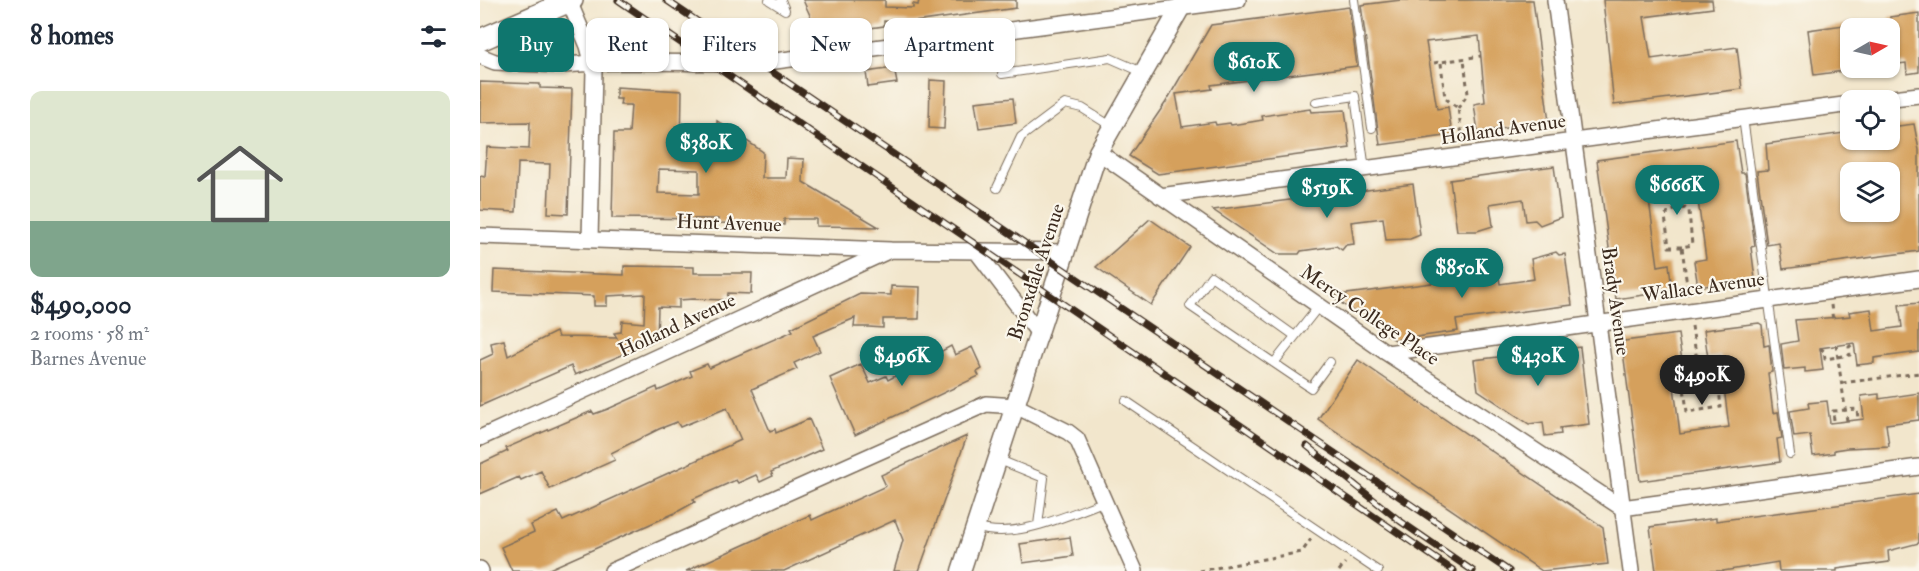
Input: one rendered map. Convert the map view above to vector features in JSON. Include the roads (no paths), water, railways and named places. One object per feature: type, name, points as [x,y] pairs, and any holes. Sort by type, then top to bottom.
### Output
[{"type":"main road","points":[[480,40],[570,1]]},
{"type":"street","points":[[669,64],[760,63],[1183,4],[1238,0]]},
{"type":"street","name":"Brady Avenue","points":[[1555,0],[1631,571]]},
{"type":"street","points":[[570,1],[586,45]]},
{"type":"street","name":"Bronxdale Avenue","points":[[961,571],[1098,152],[1183,4]]},
{"type":"street","points":[[480,56],[502,63],[586,64]]},
{"type":"street","points":[[590,239],[594,72]]},
{"type":"street","points":[[1900,97],[1919,95]]},
{"type":"street","name":"Holland Avenue","points":[[1160,196],[1840,105]]},
{"type":"street","name":"Mercy College Place","points":[[1098,152],[1387,353],[1622,508]]},
{"type":"street","name":"Hunt Avenue","points":[[480,236],[891,250],[1065,252]]},
{"type":"street","name":"Holland Avenue","points":[[480,438],[891,250]]},
{"type":"street","points":[[977,252],[1040,335]]},
{"type":"street","name":"Wallace Avenue","points":[[1387,353],[1919,279]]},
{"type":"street","points":[[612,571],[986,404],[1016,406],[1068,432],[1077,439],[1135,571]]},
{"type":"street","points":[[1622,508],[1919,466]]},
{"type":"lane","points":[[769,0],[785,10],[781,0]]},
{"type":"lane","points":[[1354,0],[1372,128]]},
{"type":"lane","points":[[1002,74],[1110,58],[1142,72]]},
{"type":"lane","points":[[1316,102],[1356,96],[1365,170]]},
{"type":"lane","points":[[997,188],[1021,136],[1065,104],[1082,108],[1111,126]]},
{"type":"lane","points":[[1743,118],[1790,454]]},
{"type":"lane","points":[[1295,336],[1211,276],[1190,306],[1311,388],[1330,362]]},
{"type":"lane","points":[[1274,363],[1319,306]]},
{"type":"lane","points":[[1126,401],[1378,571]]},
{"type":"lane","points":[[997,459],[1044,478],[1038,525]]},
{"type":"lane","points":[[975,527],[987,532],[1038,525],[1106,501]]},
{"type":"railway","points":[[618,0],[1454,571]]},
{"type":"railway","points":[[666,0],[1509,571]]},
{"type":"railway","points":[[1307,446],[1400,521],[1473,571]]}]
